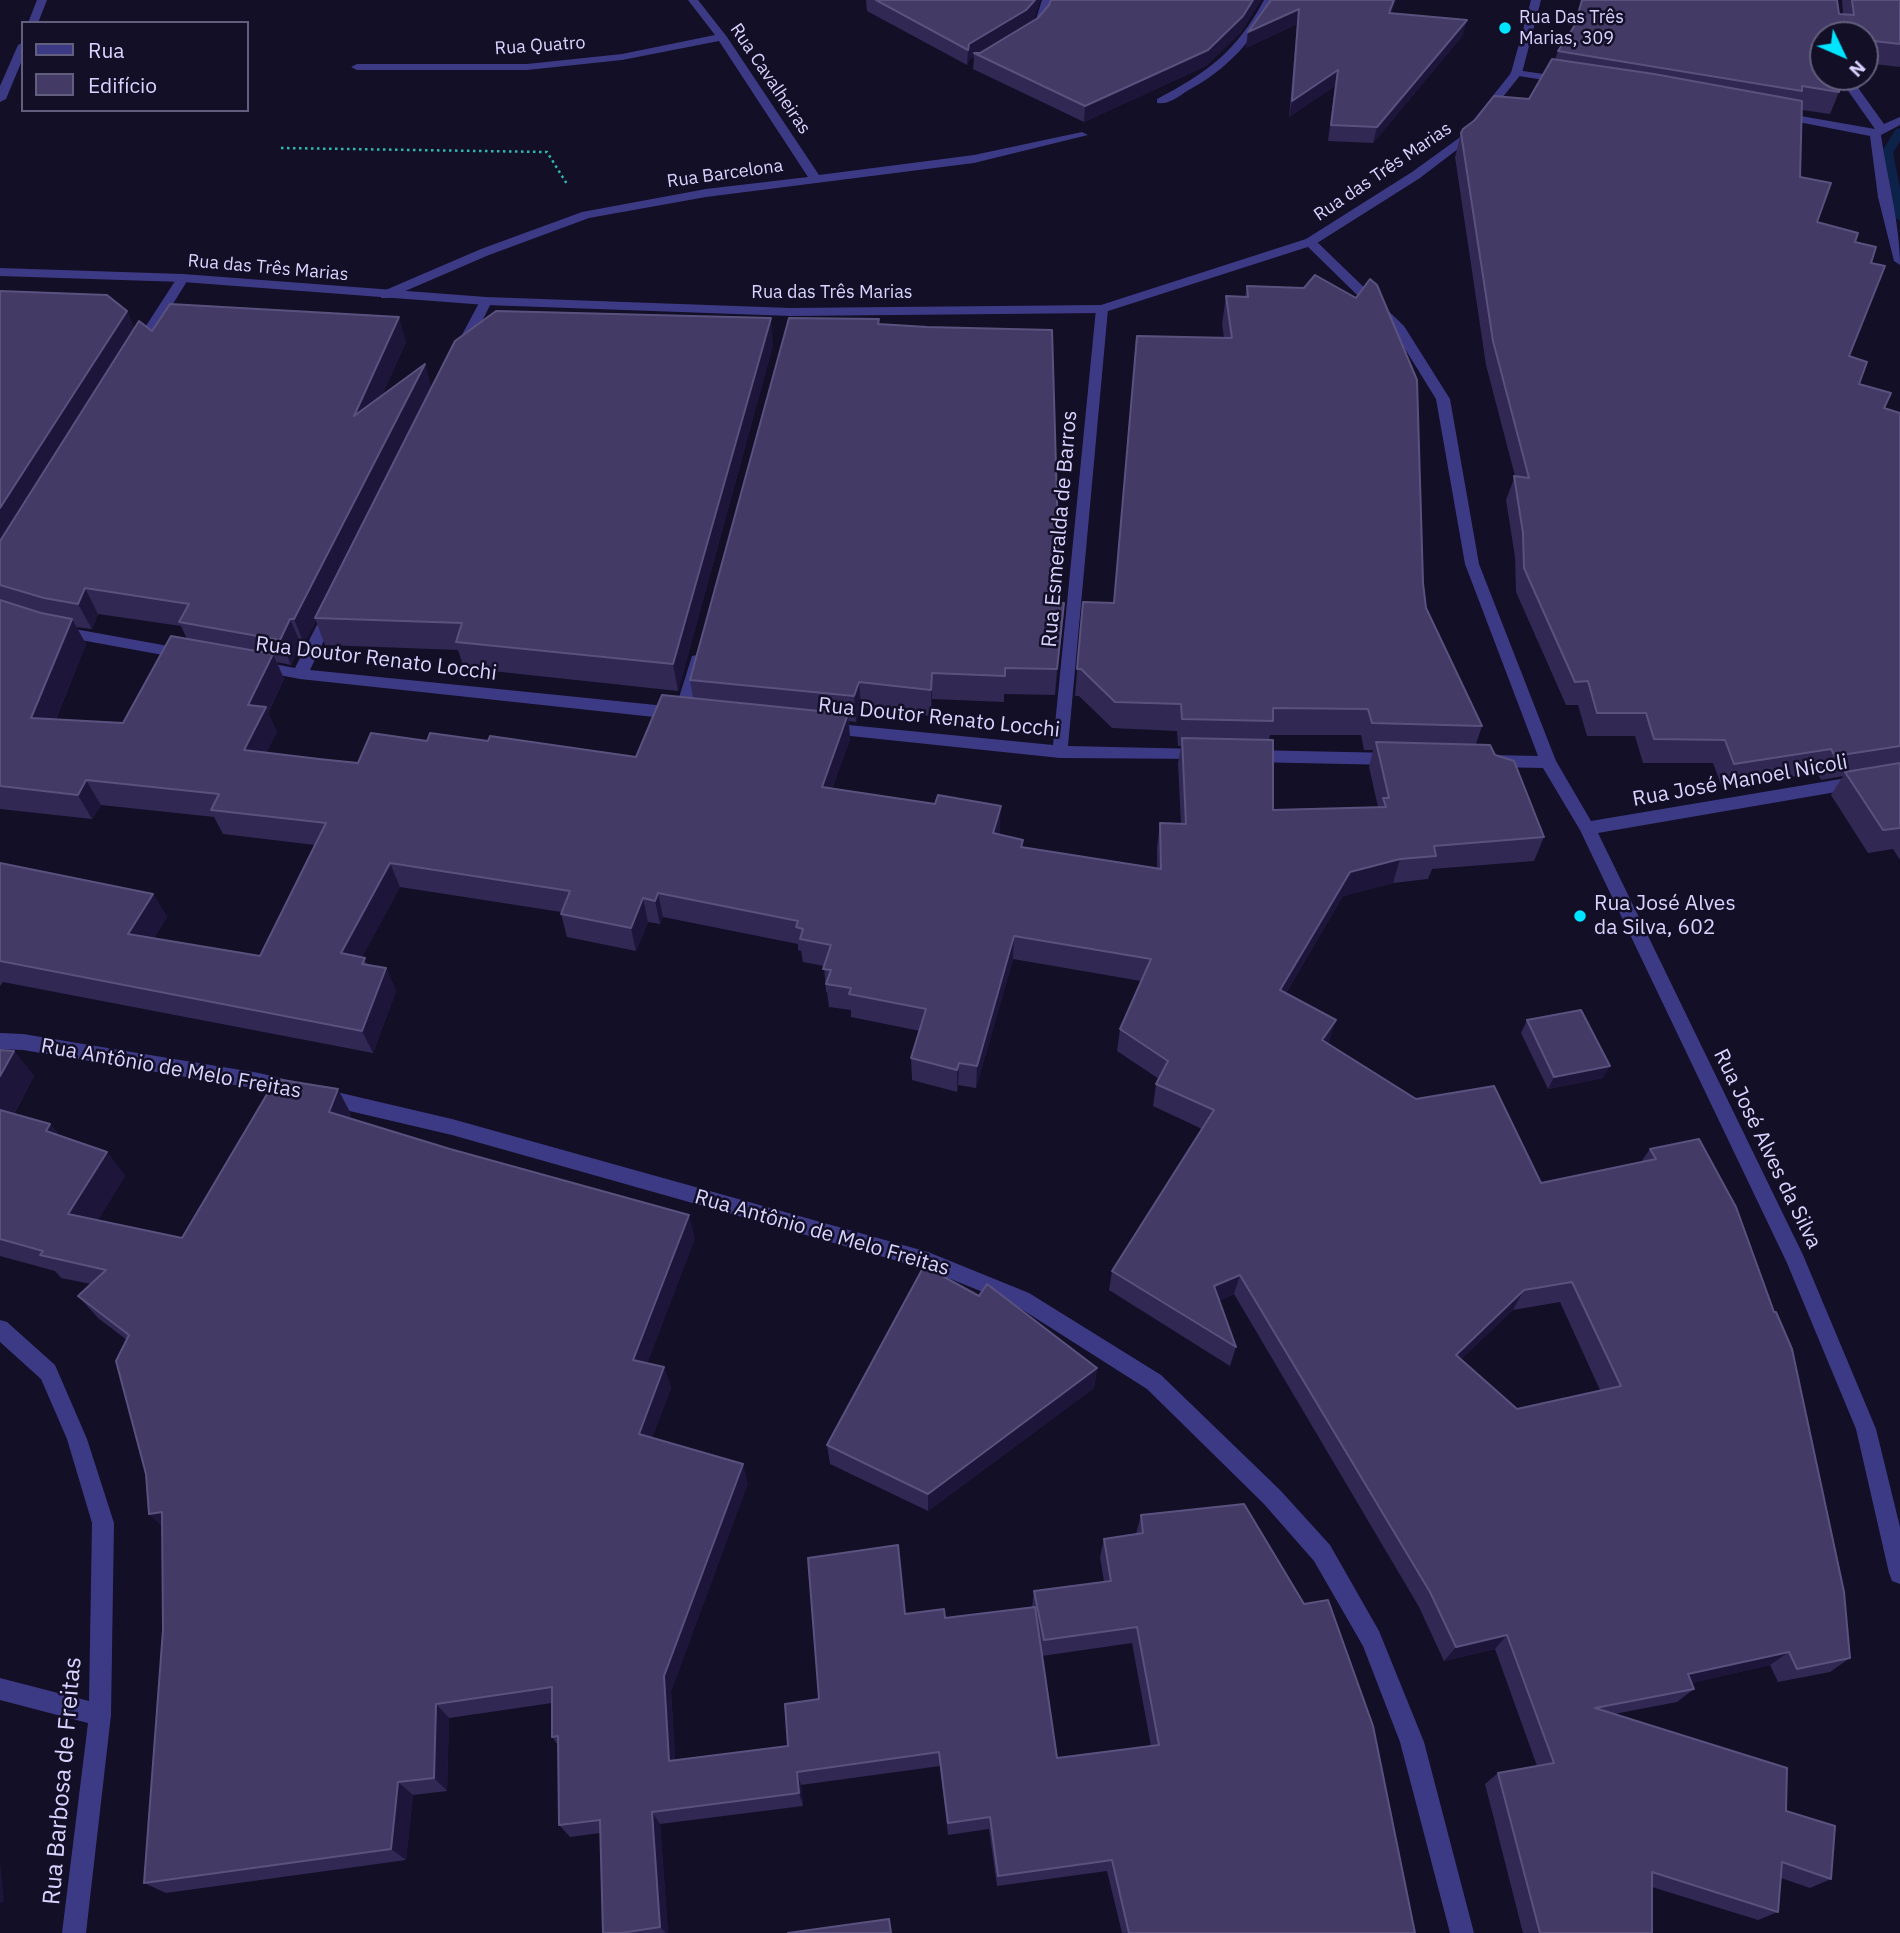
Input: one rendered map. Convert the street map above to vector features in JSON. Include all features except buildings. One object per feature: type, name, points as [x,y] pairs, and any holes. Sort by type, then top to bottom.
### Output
[{"type":"street","points":[[34,21],[42,0]]},
{"type":"street","name":"Rua Cavalheiras","points":[[693,0],[722,37],[816,180]]},
{"type":"street","points":[[1022,36],[1041,20],[1047,0]]},
{"type":"street","points":[[1161,101],[1212,74],[1241,49],[1269,0]]},
{"type":"street","name":"Rua das Três Marias","points":[[0,272],[183,278],[385,295],[790,318],[1102,309],[1310,242],[1366,209],[1463,140],[1516,73],[1536,0]]},
{"type":"street","name":"Rua Quatro","points":[[357,67],[527,67],[622,57],[722,37]]},
{"type":"street","points":[[0,99],[21,50]]},
{"type":"street","points":[[1516,73],[1572,82]]},
{"type":"street","points":[[1854,91],[1878,132],[1884,197],[1900,261]]},
{"type":"street","points":[[1771,114],[1878,132],[1900,120]]},
{"type":"street","name":"Rua Barcelona","points":[[385,295],[485,252],[586,215],[706,193],[974,159],[1082,135]]},
{"type":"street","name":"Rua José Alves da Silva","points":[[1310,242],[1399,329],[1443,399],[1472,564],[1548,762],[1587,828],[1796,1261],[1866,1429],[1900,1573]]},
{"type":"street","points":[[131,360],[183,278]]},
{"type":"street","points":[[455,363],[486,301]]},
{"type":"street","name":"Rua Esmeralda de Barros","points":[[1060,752],[1102,309]]},
{"type":"street","points":[[300,674],[337,599]]},
{"type":"street","points":[[44,628],[205,657]]},
{"type":"street","name":"Rua Doutor Renato Locchi","points":[[245,664],[300,674],[689,714],[700,647]]},
{"type":"street","name":"Rua Doutor Renato Locchi","points":[[817,727],[1060,752],[1408,760]]},
{"type":"street","points":[[1478,761],[1548,762]]},
{"type":"street","name":"Rua José Manoel Nicoli","points":[[1587,828],[1900,775]]},
{"type":"street","name":"Rua Antônio de Melo Freitas","points":[[0,1041],[23,1042],[259,1081],[452,1128],[928,1261],[1022,1299],[1154,1382],[1272,1497],[1322,1553],[1371,1639],[1412,1742],[1462,1933]]},
{"type":"street","name":"Rua Barbosa de Freitas","points":[[0,1329],[48,1371],[78,1439],[103,1523],[100,1715],[75,1933]]},
{"type":"street","points":[[0,1689],[100,1715]]},
{"type":"path","points":[[281,148],[547,152],[586,215]]},
{"type":"waterway","points":[[1900,131],[1887,153],[1900,217]]},
{"type":"place","name":"Rua Das Três Marias, 309","points":[[1505,28]]},
{"type":"place","name":"Rua José Alves da Silva, 602","points":[[1580,916]]}]
